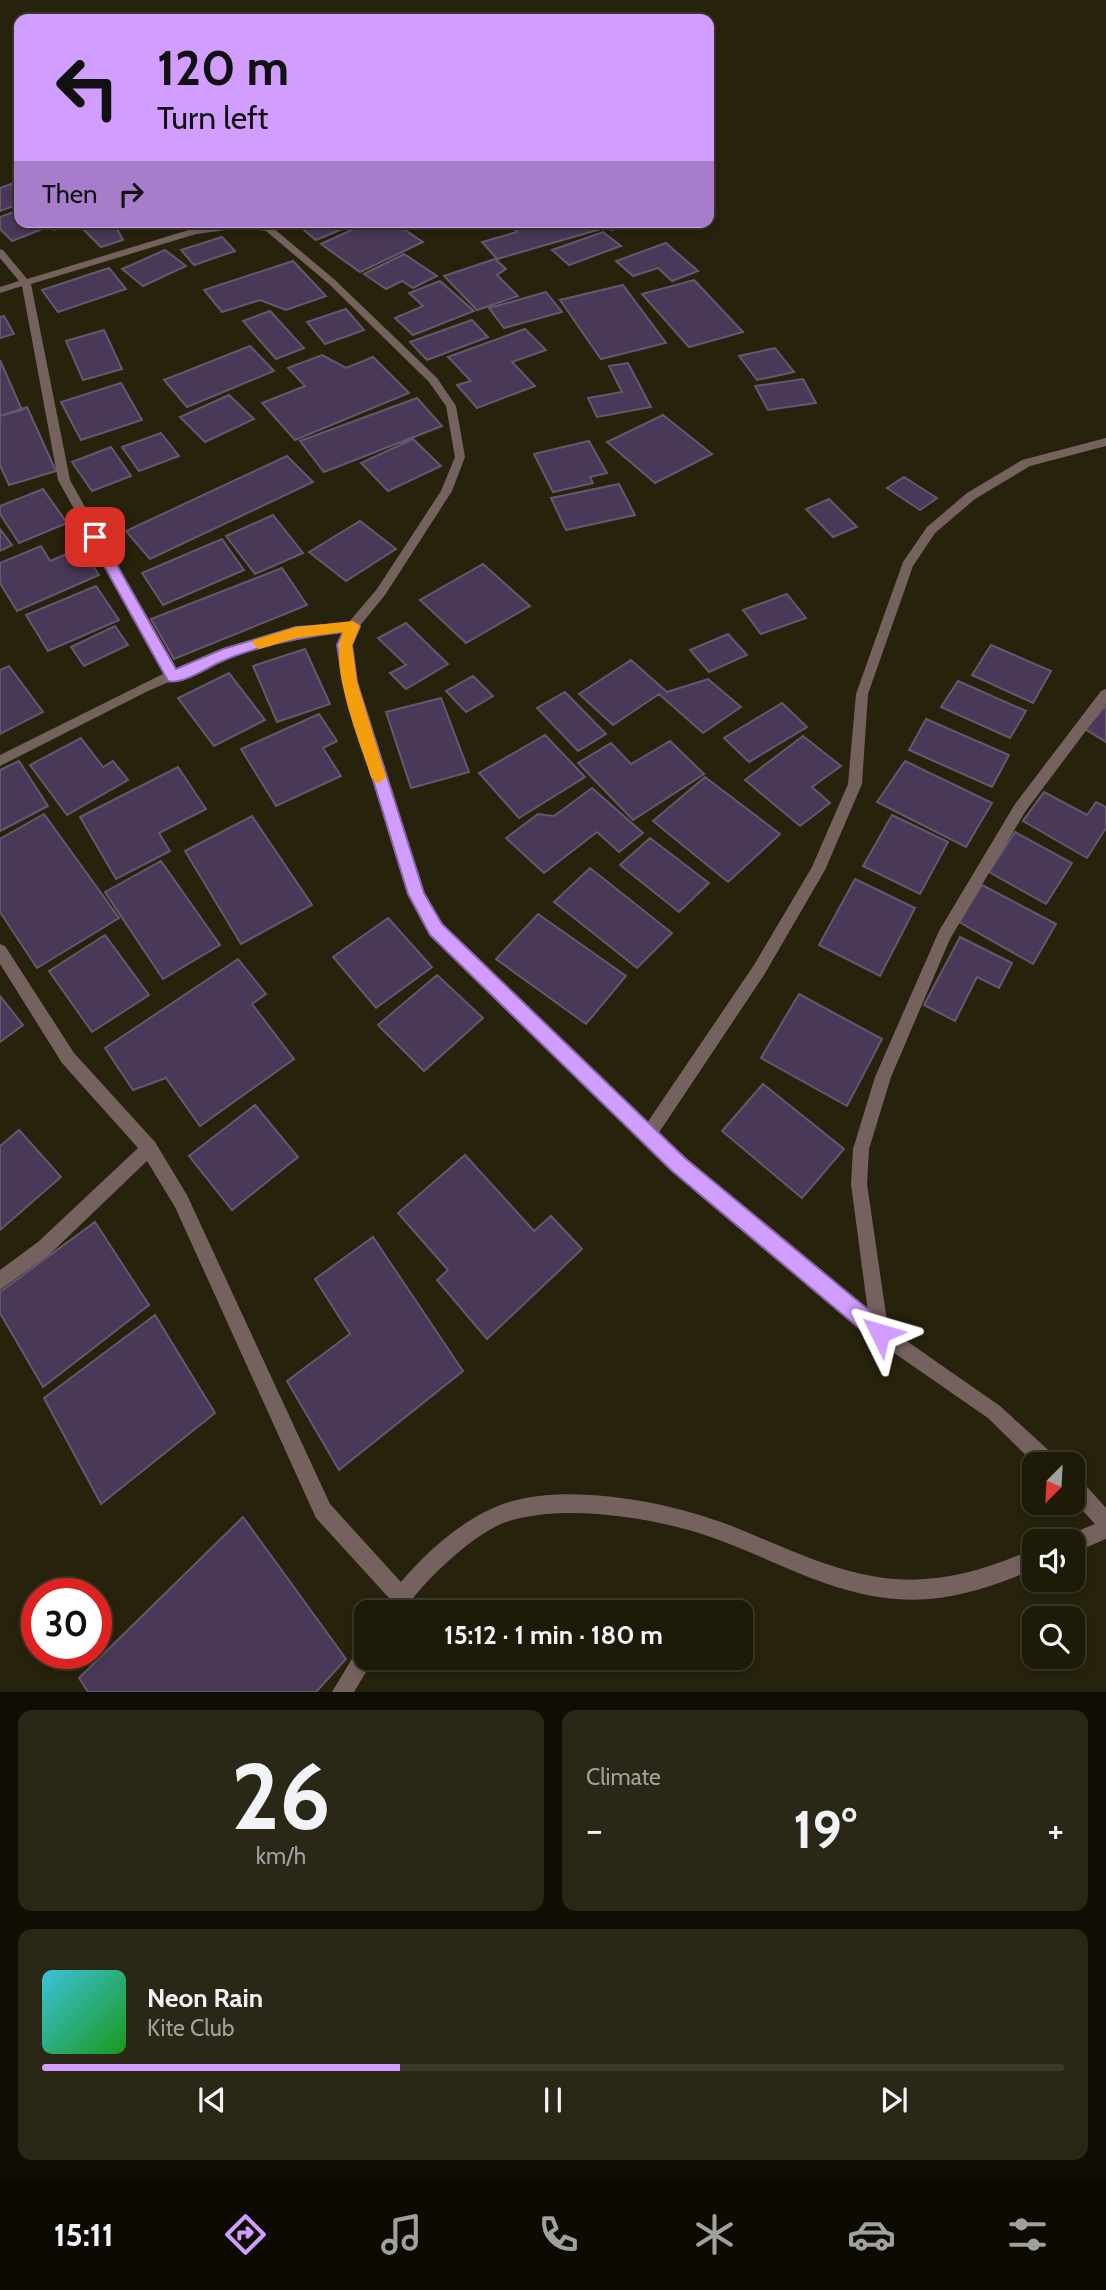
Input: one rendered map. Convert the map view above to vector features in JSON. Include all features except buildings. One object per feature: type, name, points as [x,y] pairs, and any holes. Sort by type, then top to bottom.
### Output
[{"type":"street","points":[[0,290],[210,228]]},
{"type":"street","points":[[264,228],[332,282],[433,380],[452,406],[460,457],[446,491],[381,592],[353,626],[345,645],[350,682],[417,894],[436,930],[679,1165],[880,1333],[993,1412],[1036,1452]]},
{"type":"street","points":[[0,252],[26,283],[64,480],[173,677]]},
{"type":"street","points":[[649,1134],[759,970],[818,870],[855,783],[862,694],[907,565],[931,530],[971,496],[1026,463],[1106,442]]},
{"type":"street","points":[[0,761],[228,652],[296,632],[353,626]]},
{"type":"street","points":[[880,1333],[859,1184],[861,1149],[883,1077],[944,936],[1020,808],[1106,694]]},
{"type":"street","points":[[0,951],[68,1058],[149,1148],[181,1201],[323,1511],[393,1600]]},
{"type":"street","points":[[0,1281],[44,1248],[149,1148]]},
{"type":"street","points":[[1085,1499],[1106,1522]]},
{"type":"street","points":[[399,1600],[419,1573],[452,1546],[506,1512],[549,1505],[596,1506],[704,1525],[850,1582],[923,1590],[999,1574],[1022,1564]]},
{"type":"street","points":[[1085,1538],[1106,1529]]},
{"type":"street","points":[[342,1692],[356,1670]]},
{"type":"slow traffic","points":[[259,643],[296,632],[353,626],[345,645],[350,682],[378,777]]},
{"type":"route","points":[[95,537],[173,677],[228,652],[296,632],[353,626],[345,645],[350,682],[417,894],[436,930],[679,1165],[880,1333]]}]
